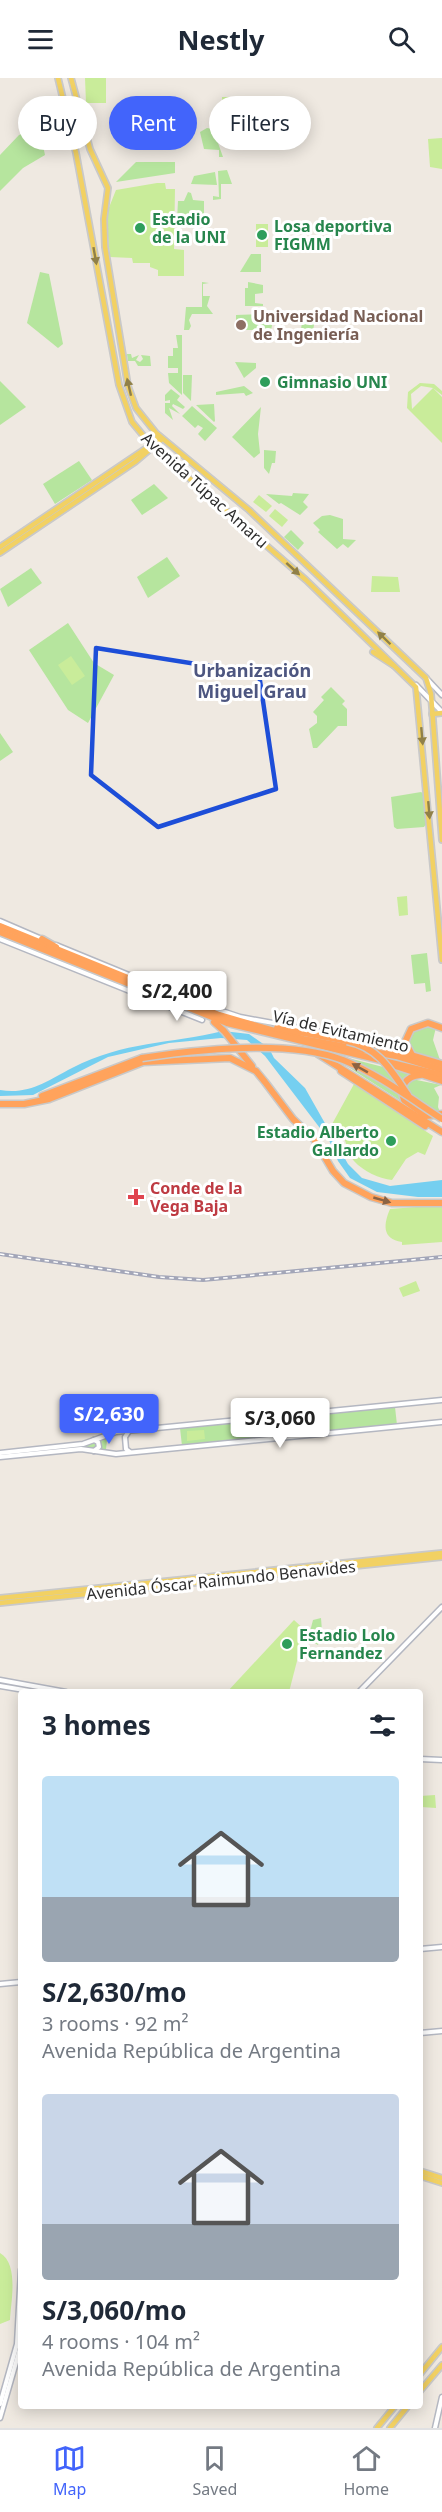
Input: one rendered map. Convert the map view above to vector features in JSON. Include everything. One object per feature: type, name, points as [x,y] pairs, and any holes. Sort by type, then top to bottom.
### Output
[{"type":"highway","name":"Vía de Evitamiento","points":[[0,926],[191,1005],[303,1039],[396,1056],[442,1070]]},
{"type":"highway","name":"Vía de Evitamiento","points":[[0,932],[201,1017],[293,1041],[442,1075]]},
{"type":"highway","points":[[42,939],[77,959]]},
{"type":"highway","points":[[88,974],[105,976]]},
{"type":"highway","points":[[201,1017],[222,1028],[293,1119],[318,1144],[331,1169],[344,1183],[371,1197],[392,1203],[442,1203]]},
{"type":"highway","points":[[249,1023],[356,1043],[374,1052],[387,1064],[410,1098]]},
{"type":"highway","points":[[415,1057],[405,1045],[409,1031],[426,1023],[442,1028]]},
{"type":"highway","points":[[349,1037],[442,1064]]},
{"type":"highway","points":[[293,1041],[332,1062],[442,1132]]},
{"type":"highway","points":[[0,1102],[43,1096],[142,1060],[271,1047],[307,1050],[353,1065],[442,1119]]},
{"type":"highway","points":[[357,1054],[442,1081]]},
{"type":"highway","points":[[396,1056],[415,1057]]},
{"type":"highway","points":[[142,1060],[211,1057],[235,1059],[256,1071]]},
{"type":"highway","points":[[332,1062],[351,1079],[442,1137]]},
{"type":"highway","points":[[425,1076],[416,1075],[408,1079],[402,1088],[403,1098],[426,1116],[442,1114]]},
{"type":"main road","name":"Avenida Túpac Amaru","points":[[58,78],[76,153],[122,397],[132,422],[152,447],[298,573],[442,712]]},
{"type":"main road","name":"Avenida Túpac Amaru","points":[[71,78],[95,166],[107,184],[108,198],[104,219],[105,247],[128,386],[140,414],[161,438],[249,510],[426,678]]},
{"type":"main road","points":[[103,187],[108,198]]},
{"type":"main road","points":[[0,553],[152,447],[161,438]]},
{"type":"main road","points":[[0,547],[152,447]]},
{"type":"main road","points":[[373,652],[398,668]]},
{"type":"main road","points":[[426,678],[442,695]]},
{"type":"main road","points":[[426,678],[431,700],[442,840]]},
{"type":"main road","points":[[415,685],[419,700],[442,960]]},
{"type":"main road","points":[[432,714],[442,712]]},
{"type":"main road","points":[[437,778],[442,785]]},
{"type":"main road","points":[[0,921],[217,1010],[349,1037]]},
{"type":"main road","points":[[0,939],[201,1017]]},
{"type":"main road","points":[[0,1455],[83,1444],[111,1432],[442,1400]]},
{"type":"main road","points":[[0,1455],[81,1449],[131,1453],[442,1422]]},
{"type":"main road","points":[[129,1431],[125,1437],[126,1449],[131,1453]]},
{"type":"main road","points":[[93,1440],[98,1442],[99,1447],[93,1451]]},
{"type":"main road","name":"Avenida Óscar Raimundo Benavides","points":[[0,1598],[442,1555]]},
{"type":"main road","name":"Avenida Óscar Raimundo Benavides","points":[[0,1603],[442,1555]]},
{"type":"main road","points":[[362,1689],[442,1607]]},
{"type":"main road","points":[[0,1680],[50,1689]]},
{"type":"main road","points":[[0,1686],[18,1689]]},
{"type":"main road","points":[[423,1759],[442,1760]]},
{"type":"main road","points":[[423,1949],[442,1947]]},
{"type":"main road","points":[[0,1984],[18,1982]]},
{"type":"main road","points":[[423,2033],[442,2031]]},
{"type":"main road","points":[[423,2172],[442,2181]]},
{"type":"main road","points":[[423,2177],[442,2181]]},
{"type":"main road","points":[[0,2418],[17,2352],[18,2332]]},
{"type":"main road","points":[[423,2370],[442,2347]]},
{"type":"main road","points":[[0,2404],[17,2352]]},
{"type":"main road","points":[[423,2387],[442,2365]]},
{"type":"main road","points":[[435,2428],[442,2397]]},
{"type":"main road","points":[[377,2428],[392,2409]]},
{"type":"main road","points":[[390,2428],[406,2409]]},
{"type":"highlighted area","points":[[96,648],[259,674],[276,789],[158,827],[91,775]]},
{"type":"green space","points":[[85,78],[106,78],[106,103],[97,103],[97,96],[86,96]]},
{"type":"green space","points":[[209,128],[209,149],[204,149],[200,132]]},
{"type":"green space","points":[[18,136],[18,150],[44,150],[45,155],[23,168],[0,191],[0,155]]},
{"type":"green space","points":[[442,138],[442,169],[430,167],[428,139]]},
{"type":"green space","points":[[136,162],[175,162],[175,173],[116,182]]},
{"type":"green space","points":[[227,170],[232,184],[221,184],[221,199],[213,200],[213,196],[219,197],[218,171]]},
{"type":"green space","points":[[215,172],[217,185],[191,184],[194,176]]},
{"type":"green space","name":"Estadio de la UNI","points":[[165,183],[166,189],[175,189],[174,249],[184,250],[184,276],[158,276],[158,270],[150,267],[150,263],[133,263],[132,258],[110,257],[106,215],[116,190]]},
{"type":"green space","points":[[188,192],[191,193],[193,200],[204,201],[204,218],[200,218],[200,225],[193,226],[192,220],[177,220],[178,201],[184,201]]},
{"type":"green space","name":"Losa deportiva FIGMM","points":[[256,224],[268,224],[268,247],[256,247]]},
{"type":"green space","points":[[251,254],[261,254],[261,272],[240,272]]},
{"type":"green space","points":[[40,272],[49,274],[63,344],[58,348],[27,323]]},
{"type":"green space","points":[[202,282],[209,283],[203,284],[203,296],[210,296],[207,306],[213,314],[192,314],[189,320],[191,326],[189,330],[184,330],[186,307],[202,307]]},
{"type":"green space","points":[[248,282],[263,285],[263,293],[255,294],[255,303],[263,304],[263,306],[245,306],[245,288],[248,288]]},
{"type":"green space","points":[[260,314],[261,321],[273,321],[271,330],[236,330],[236,315]]},
{"type":"green space","points":[[303,317],[315,319],[312,337],[300,335]]},
{"type":"green space","points":[[176,335],[182,335],[182,395],[169,383],[168,373],[178,373],[178,368],[168,368],[168,356],[173,356],[173,348],[178,348]]},
{"type":"green space","points":[[127,354],[131,354],[132,358],[139,355],[136,360],[140,362],[143,359],[141,355],[150,356],[151,366],[138,366],[135,361],[128,361]]},
{"type":"green space","points":[[235,362],[256,363],[256,368],[244,378]]},
{"type":"green space","points":[[183,375],[192,375],[191,401],[183,393]]},
{"type":"green space","points":[[0,381],[26,407],[0,425]]},
{"type":"green space","points":[[420,383],[434,384],[442,391],[442,395],[433,388],[442,397],[442,443],[407,408],[408,392]],"holes":[[[421,386],[433,388],[412,409],[411,394]]]},
{"type":"green space","points":[[244,386],[253,393],[246,396],[244,393],[216,395],[216,392]]},
{"type":"green space","points":[[171,389],[180,396],[177,400],[185,407],[183,409],[173,404],[172,406],[180,414],[169,408],[173,420],[165,413],[165,403],[170,403],[170,400],[165,401],[165,395]]},
{"type":"green space","points":[[214,404],[214,422],[196,405]]},
{"type":"green space","points":[[192,406],[217,428],[205,441],[198,434],[203,428],[198,425],[195,428],[182,416]]},
{"type":"green space","points":[[261,407],[258,434],[260,453],[254,458],[232,437]]},
{"type":"green space","points":[[264,450],[276,451],[275,463],[272,463],[269,474],[264,468]]},
{"type":"green space","points":[[79,461],[92,480],[55,504],[43,484]]},
{"type":"green space","points":[[154,484],[168,498],[142,515],[131,500]]},
{"type":"green space","points":[[293,493],[309,494],[303,502],[308,507],[300,515],[266,494],[292,496]]},
{"type":"green space","points":[[259,495],[272,506],[266,512],[253,502]]},
{"type":"green space","points":[[275,509],[288,520],[282,527],[269,516]]},
{"type":"green space","points":[[330,515],[343,519],[343,539],[356,540],[348,548],[343,544],[337,549],[318,532],[320,530],[313,523],[322,516]]},
{"type":"green space","points":[[291,530],[304,543],[298,550],[284,537]]},
{"type":"green space","points":[[167,557],[180,576],[148,598],[137,577]]},
{"type":"green space","points":[[31,568],[42,583],[8,607],[0,589]]},
{"type":"green space","points":[[372,576],[398,577],[400,592],[371,592]]},
{"type":"green space","points":[[68,623],[94,663],[114,675],[88,723],[68,710],[29,650]]},
{"type":"green space","points":[[71,656],[85,676],[72,685],[58,665]]},
{"type":"green space","points":[[331,687],[345,701],[342,704],[347,709],[347,726],[338,726],[317,748],[313,748],[309,729],[317,723],[317,716],[313,712],[324,700],[321,697]]},
{"type":"green space","points":[[0,733],[13,752],[0,761]]},
{"type":"green space","points":[[421,792],[424,794],[426,824],[424,827],[397,829],[394,827],[391,797]]},
{"type":"green space","points":[[407,896],[408,915],[399,916],[397,897]]},
{"type":"green space","points":[[427,953],[431,991],[426,992],[425,983],[414,984],[411,955]]},
{"type":"green space","points":[[428,1025],[436,1027],[433,1040],[440,1060],[416,1053],[407,1041],[412,1029]]},
{"type":"green space","points":[[340,1056],[411,1074],[402,1085],[401,1101],[339,1061]]},
{"type":"green space","points":[[412,1079],[441,1085],[434,1088],[439,1097],[440,1112],[423,1110],[411,1098],[404,1089]]},
{"type":"green space","name":"Estadio Alberto Gallardo","points":[[354,1084],[433,1136],[425,1155],[418,1152],[406,1159],[392,1180],[372,1174],[358,1165],[351,1156],[345,1140],[331,1126]]},
{"type":"green space","points":[[442,1205],[442,1242],[402,1245],[402,1242],[390,1238],[387,1234],[386,1220],[390,1209]]},
{"type":"green space","points":[[416,1281],[420,1291],[403,1297],[399,1288]]},
{"type":"green space","points":[[395,1407],[397,1425],[306,1434],[304,1416]]},
{"type":"green space","points":[[284,1418],[286,1436],[182,1446],[180,1428]]},
{"type":"green space","points":[[204,1430],[205,1439],[187,1441],[187,1431]]},
{"type":"green space","points":[[102,1438],[107,1439],[106,1450],[81,1447]]},
{"type":"green space","points":[[321,1618],[322,1631],[318,1645],[308,1639],[313,1620]]},
{"type":"green space","name":"Estadio Lolo Fernandez","points":[[294,1620],[305,1630],[290,1689],[230,1689]]},
{"type":"green space","points":[[435,1795],[436,1808],[423,1807],[423,1796]]},
{"type":"green space","points":[[0,2253],[10,2265],[12,2293],[10,2320],[0,2324]]},
{"type":"water","points":[[223,1031],[249,1034],[269,1048],[274,1058],[305,1088],[348,1164],[362,1178],[390,1186],[442,1180],[442,1197],[418,1197],[377,1192],[350,1178],[338,1161],[329,1140],[265,1056],[247,1040],[221,1038],[169,1043],[108,1057],[33,1095],[0,1096],[0,1090],[29,1089],[91,1059],[110,1053]]},
{"type":"railway","points":[[0,1254],[159,1277],[203,1280],[442,1257]]},
{"type":"place","name":"Estadio de la UNI","points":[[140,228]]},
{"type":"place","name":"Losa deportiva FIGMM","points":[[262,235]]},
{"type":"place","name":"Universidad Nacional de Ingeniería","points":[[241,325]]},
{"type":"place","name":"Gimnasio UNI","points":[[265,382]]},
{"type":"place","name":"Estadio Alberto Gallardo","points":[[391,1141]]},
{"type":"place","name":"Conde de la Vega Baja","points":[[136,1197]]},
{"type":"place","name":"Estadio Lolo Fernandez","points":[[287,1644]]},
{"type":"district","name":"Urbanización Miguel Grau","points":[[252,680]]}]
